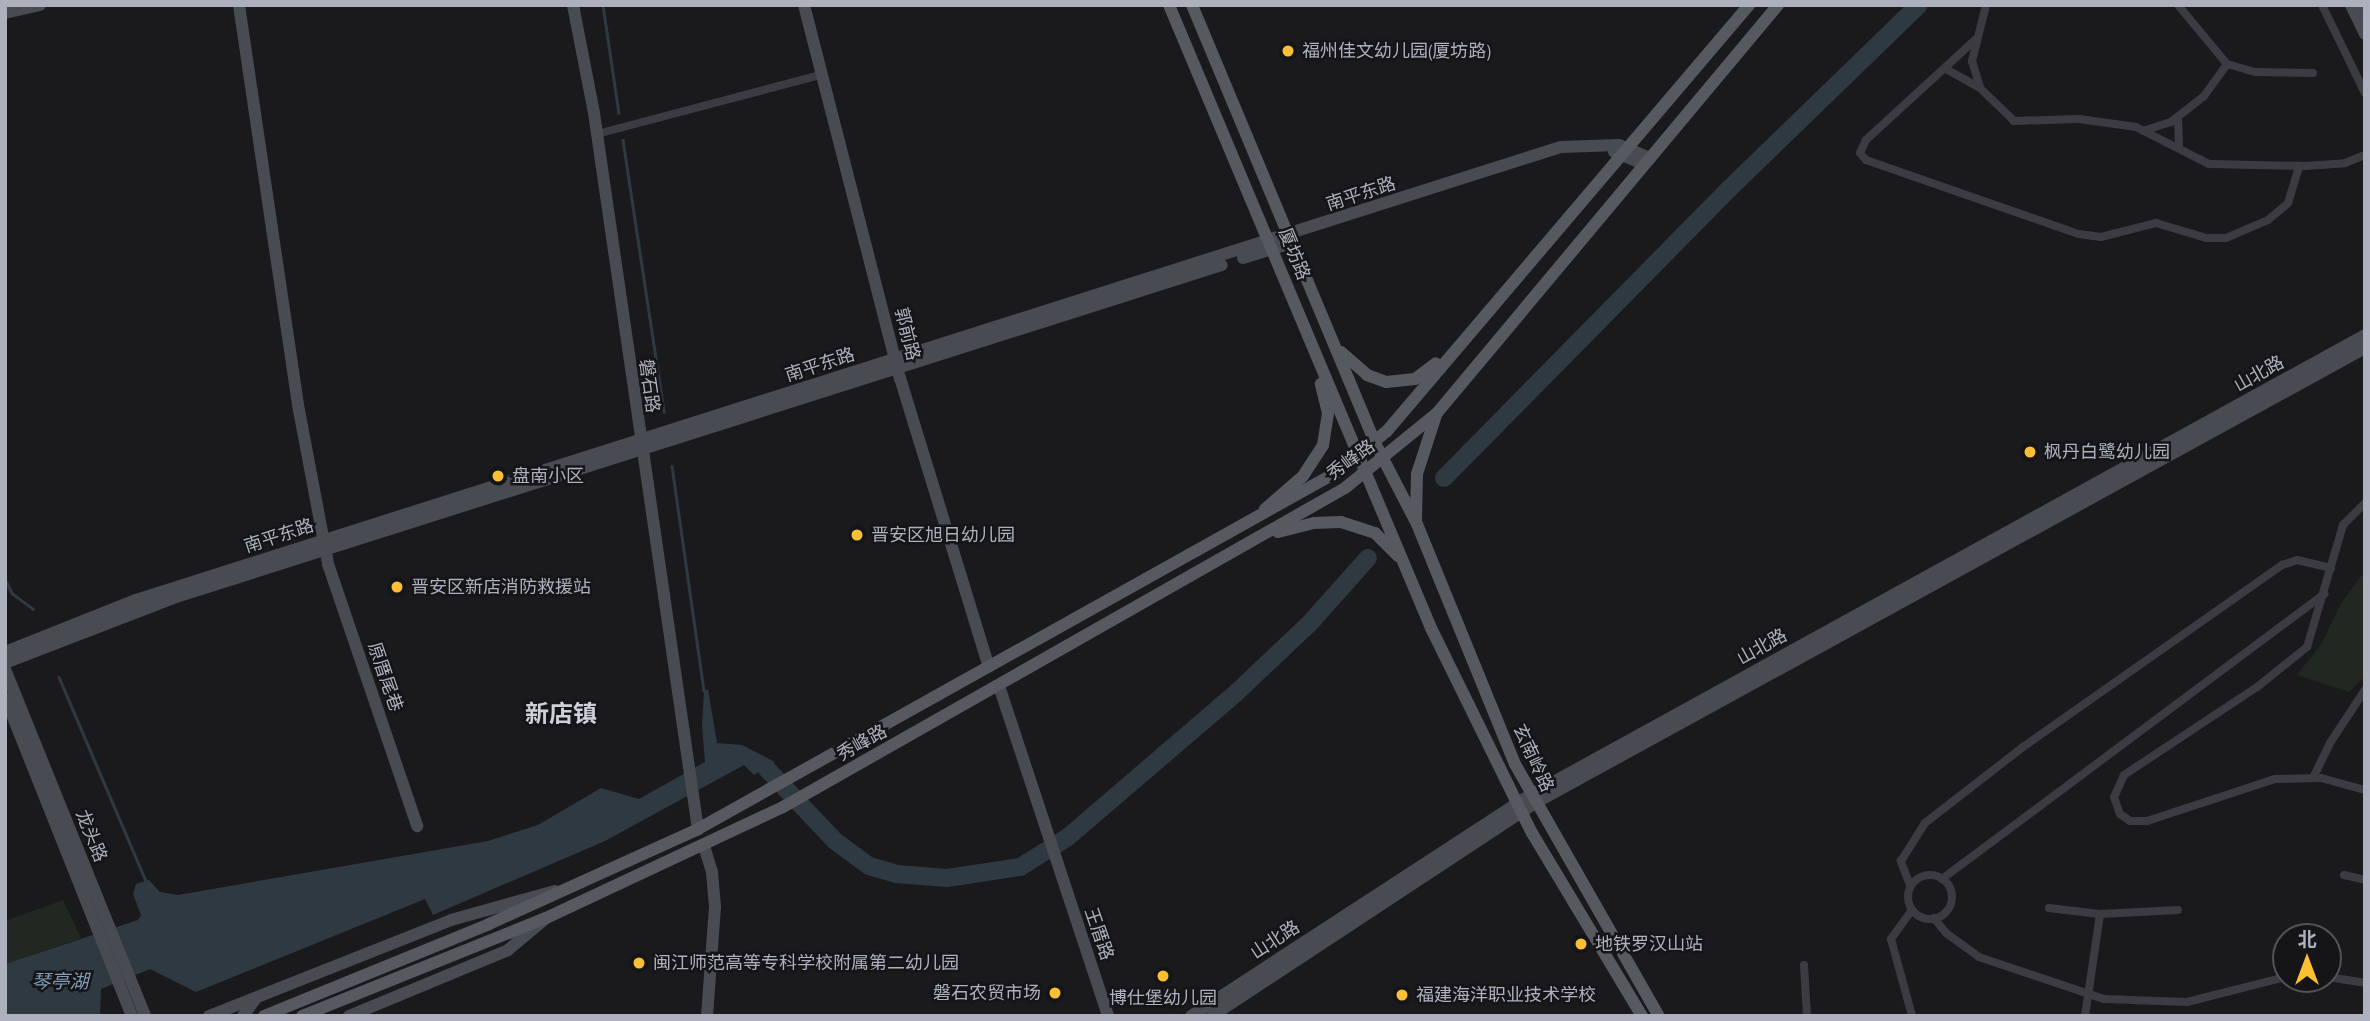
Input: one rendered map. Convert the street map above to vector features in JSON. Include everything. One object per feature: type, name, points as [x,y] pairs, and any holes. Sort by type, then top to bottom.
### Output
[{"type":"main road","points":[[5,13],[40,5]]},
{"type":"main road","name":"原厝尾巷","points":[[239,5],[297,396],[325,544],[417,826]]},
{"type":"main road","name":"磐石路","points":[[573,5],[597,134],[640,447],[698,829]]},
{"type":"main road","name":"郭前路","points":[[804,5],[897,365],[989,667]]},
{"type":"main road","name":"厦坊路","points":[[1169,5],[1385,516]]},
{"type":"main road","name":"厦坊路","points":[[1192,5],[1375,443],[1404,501]]},
{"type":"main road","name":"秀峰路","points":[[264,1016],[489,924],[698,829],[1247,525],[1359,457],[1375,443],[1629,151],[1749,5]]},
{"type":"main road","name":"秀峰路","points":[[302,1016],[546,918],[783,807],[1264,536],[1366,473],[1437,413],[1778,5]]},
{"type":"main road","points":[[2351,5],[2365,34]]},
{"type":"main road","name":"南平东路","points":[[5,652],[136,600],[640,447],[1271,245],[1561,147],[1587,143],[1629,151],[1647,161]]},
{"type":"main road","name":"山北路","points":[[1191,1016],[1532,799],[2365,335]]},
{"type":"main road","points":[[1337,348],[1367,375],[1396,383],[1424,374],[1461,344]]},
{"type":"main road","name":"山北路","points":[[1532,799],[2365,348]]},
{"type":"main road","points":[[1247,525],[1303,476],[1323,445],[1328,413],[1318,360]]},
{"type":"main road","points":[[1417,524],[1416,492],[1437,413]]},
{"type":"main road","name":"玄南岭路","points":[[1404,501],[1417,524],[1532,799],[1659,1016]]},
{"type":"main road","name":"玄南岭路","points":[[1385,516],[1518,808],[1642,1016]]},
{"type":"main road","points":[[1264,536],[1324,522],[1371,531],[1408,569]]},
{"type":"main road","name":"南平东路","points":[[5,663],[101,623],[325,544]]},
{"type":"main road","name":"龙头路","points":[[5,669],[127,989],[132,1016]]},
{"type":"main road","name":"王厝路","points":[[999,686],[1108,1016]]},
{"type":"main road","name":"龙头路","points":[[5,698],[97,911]]},
{"type":"main road","name":"山北路","points":[[1212,1016],[1518,808]]},
{"type":"main road","points":[[704,846],[712,872],[715,906],[707,1016]]},
{"type":"main road","points":[[209,1016],[451,920],[569,888]]},
{"type":"main road","points":[[349,1016],[508,950],[546,918]]},
{"type":"main road","name":"龙头路","points":[[127,989],[145,1016]]},
{"type":"main road","points":[[243,1016],[256,998]]},
{"type":"street","points":[[1980,88],[1972,61],[1975,40],[1986,5]]},
{"type":"street","points":[[2178,5],[2227,64],[2255,72],[2313,73]]},
{"type":"street","points":[[2322,5],[2365,93]]},
{"type":"street","points":[[1975,40],[1866,140],[1860,153],[1866,160],[2079,234],[2101,237],[2156,223],[2206,238],[2226,238],[2268,220],[2288,203],[2299,166]]},
{"type":"street","points":[[2143,131],[2178,117],[2204,96],[2227,64]]},
{"type":"street","points":[[1946,69],[1980,88],[2014,121],[2078,119],[2143,131],[2179,146],[2209,164],[2299,166],[2345,163],[2365,155]]},
{"type":"street","points":[[597,134],[821,75]]},
{"type":"street","points":[[2178,117],[2179,146]]},
{"type":"street","points":[[2365,503],[2343,525],[2307,647],[2257,687],[2124,775],[2114,797],[2120,814],[2130,821],[2147,821],[2249,785],[2313,778],[2365,790]]},
{"type":"street","points":[[1910,885],[1930,874],[1942,878],[1952,892],[1948,911],[1934,918],[1923,918],[1912,910],[1907,896],[1910,885],[1901,861],[1926,823],[2023,747],[2282,565],[2297,560],[2331,568]]},
{"type":"street","points":[[1942,878],[2324,594]]},
{"type":"street","points":[[2313,778],[2330,743],[2365,690]]},
{"type":"street","points":[[2344,876],[2365,880]]},
{"type":"street","points":[[2049,908],[2100,914],[2178,910]]},
{"type":"street","points":[[1912,910],[1891,939],[1912,1016]]},
{"type":"street","points":[[2085,1016],[2100,914]]},
{"type":"street","points":[[1934,918],[1946,933],[1979,957],[2087,995],[2179,1003],[2272,980]]},
{"type":"street","points":[[1804,965],[1807,1016]]},
{"type":"street","points":[[2342,979],[2365,983]]},
{"type":"shaded area","points":[[2365,571],[2365,676],[2349,692],[2297,675],[2322,643],[2341,603]]},
{"type":"shaded area","points":[[63,900],[81,938],[5,964],[5,921]]},
{"type":"water","name":"琴亭湖","points":[[708,689],[717,743],[742,745],[775,762],[754,775],[744,765],[605,841],[433,915],[425,899],[196,992],[150,969],[101,989],[100,1016],[5,1016],[5,964],[138,920],[141,915],[133,894],[136,884],[149,880],[160,892],[178,895],[488,841],[538,825],[601,788],[639,799],[705,762],[702,725],[704,691]]},
{"type":"waterway","points":[[603,5],[619,113]]},
{"type":"waterway","points":[[1444,478],[1729,189],[1919,5]]},
{"type":"waterway","points":[[623,140],[664,412]]},
{"type":"waterway","points":[[672,466],[704,691]]},
{"type":"waterway","points":[[766,768],[835,841],[869,866],[897,874],[947,878],[1020,867],[1068,837],[1237,692],[1310,623],[1368,558]]},
{"type":"waterway","points":[[5,579],[12,593],[33,609]]},
{"type":"waterway","points":[[59,677],[147,883]]},
{"type":"place","name":"福州佳文幼儿园(厦坊路)","points":[[1288,51]]},
{"type":"place","name":"枫丹白鹭幼儿园","points":[[2030,452]]},
{"type":"place","name":"盘南小区","points":[[498,476]]},
{"type":"place","name":"晋安区旭日幼儿园","points":[[857,535]]},
{"type":"place","name":"晋安区新店消防救援站","points":[[397,587]]},
{"type":"place","name":"地铁罗汉山站","points":[[1581,944]]},
{"type":"place","name":"闽江师范高等专科学校附属第二幼儿园","points":[[639,963]]},
{"type":"place","name":"博仕堡幼儿园","points":[[1163,976]]},
{"type":"place","name":"磐石农贸市场","points":[[1055,993]]},
{"type":"place","name":"福建海洋职业技术学校","points":[[1402,995]]},
{"type":"district","name":"新店镇","points":[[561,714]]}]
